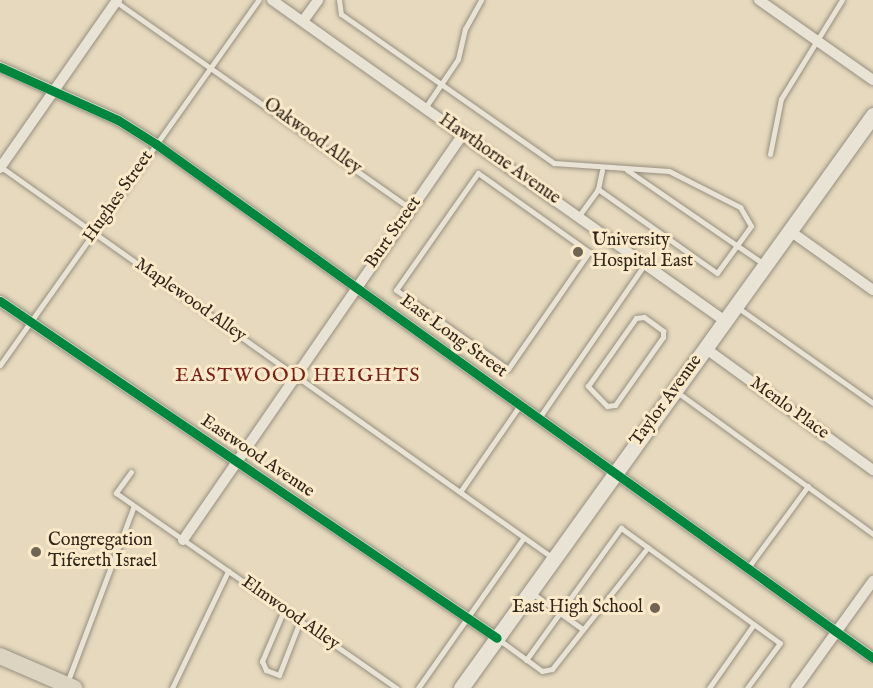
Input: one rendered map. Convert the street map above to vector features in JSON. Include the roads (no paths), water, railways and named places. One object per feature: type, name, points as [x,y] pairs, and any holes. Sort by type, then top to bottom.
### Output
[{"type":"main road","name":"Taylor Avenue","points":[[461,688],[873,115]]},
{"type":"main road","points":[[0,656],[70,686]]},
{"type":"street","points":[[0,168],[116,0]]},
{"type":"street","name":"Hawthorne Avenue","points":[[272,0],[725,321]]},
{"type":"street","points":[[303,21],[318,0]]},
{"type":"street","points":[[759,0],[873,80]]},
{"type":"street","name":"East Long Street","points":[[0,67],[54,91],[156,144],[873,658]]},
{"type":"street","name":"Burt Street","points":[[183,540],[462,135]]},
{"type":"street","points":[[790,231],[873,290]]},
{"type":"street","name":"Eastwood Avenue","points":[[0,301],[236,464],[497,638]]},
{"type":"street","name":"Menlo Place","points":[[705,348],[873,470]]},
{"type":"street","points":[[796,688],[873,581]]},
{"type":"lane","name":"Oakwood Alley","points":[[116,0],[212,65],[411,209]]},
{"type":"lane","name":"Hughes Street","points":[[0,365],[258,0]]},
{"type":"lane","points":[[339,0],[341,14],[554,163],[602,170],[669,171],[740,207],[751,226],[740,248],[717,273],[598,189]]},
{"type":"lane","points":[[425,108],[458,59],[465,28],[481,0]]},
{"type":"lane","points":[[770,154],[781,99],[842,0]]},
{"type":"lane","name":"Maplewood Alley","points":[[0,168],[555,559]]},
{"type":"lane","points":[[625,169],[765,265]]},
{"type":"lane","points":[[578,217],[598,189],[602,170]]},
{"type":"lane","points":[[477,173],[589,252],[508,369],[396,290],[437,231],[477,173]]},
{"type":"lane","points":[[539,418],[645,264]]},
{"type":"lane","points":[[736,306],[873,403]]},
{"type":"lane","points":[[644,317],[663,331],[615,405],[607,406],[588,386],[612,351],[636,318],[644,317]]},
{"type":"lane","points":[[675,390],[873,534]]},
{"type":"lane","points":[[460,492],[520,405]]},
{"type":"lane","points":[[70,686],[134,506],[116,493],[131,472]]},
{"type":"lane","points":[[747,568],[808,486]]},
{"type":"lane","name":"Elmwood Alley","points":[[134,506],[397,688]]},
{"type":"lane","points":[[526,660],[621,528],[780,644],[747,688]]},
{"type":"lane","points":[[418,688],[524,537]]},
{"type":"lane","points":[[497,638],[542,671],[552,669],[582,628],[592,623],[648,547]]},
{"type":"lane","points":[[172,688],[228,571]]},
{"type":"lane","points":[[531,592],[582,628]]},
{"type":"lane","points":[[284,610],[262,661],[266,670],[279,675],[300,621]]},
{"type":"lane","points":[[709,688],[753,624]]},
{"type":"place","name":"University Hospital East","points":[[578,252]]},
{"type":"place","name":"Congregation Tifereth Israel","points":[[36,552]]},
{"type":"place","name":"East High School","points":[[655,608]]},
{"type":"district","name":"EASTWOOD HEIGHTS","points":[[298,375]]}]
